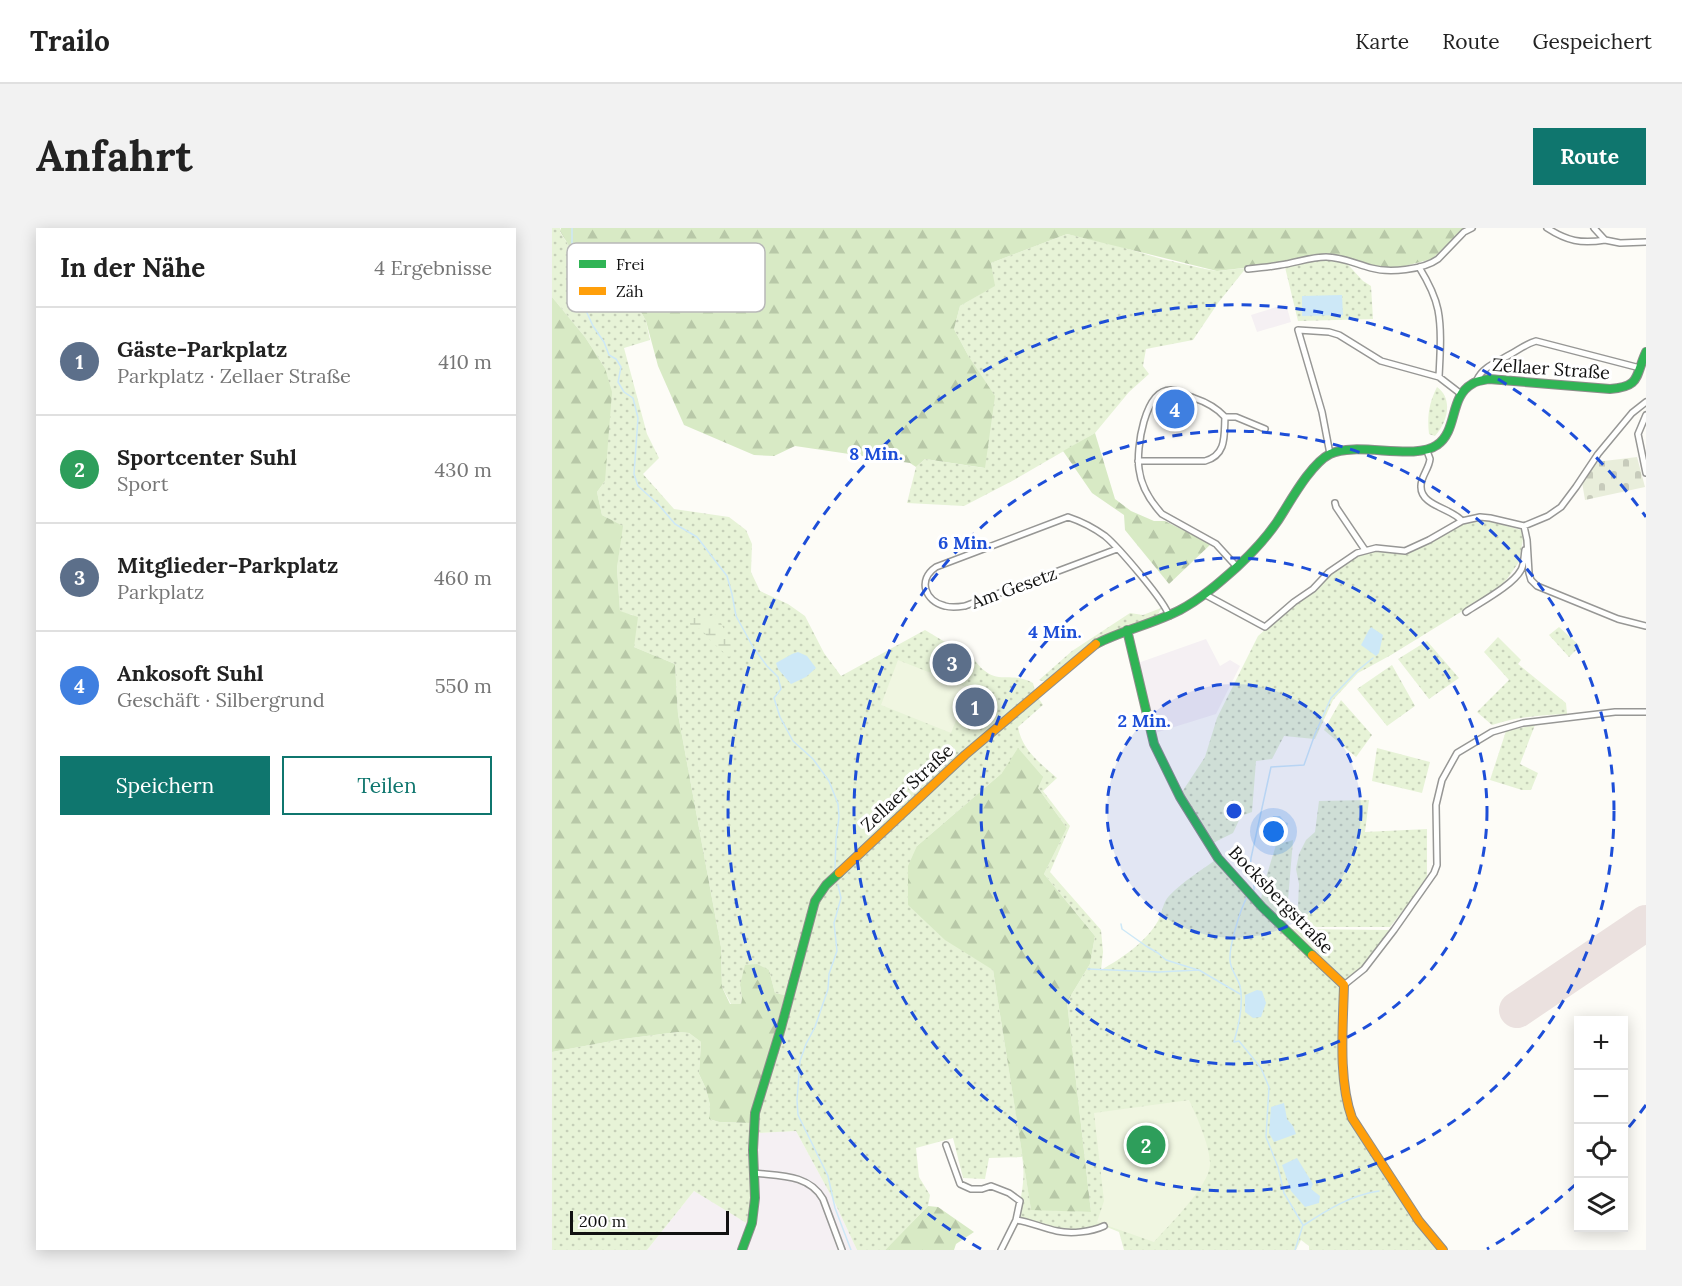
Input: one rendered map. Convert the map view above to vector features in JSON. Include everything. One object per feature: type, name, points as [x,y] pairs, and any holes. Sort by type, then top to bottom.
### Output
[{"type":"street","points":[[1248,269],[1329,257],[1341,258],[1373,269],[1419,267],[1434,262],[1449,249],[1455,240],[1472,228]]},
{"type":"street","points":[[1547,228],[1560,236],[1580,242],[1605,240],[1620,243],[1646,242]]},
{"type":"street","points":[[1594,228],[1605,240]]},
{"type":"street","points":[[1419,267],[1438,307],[1440,377]]},
{"type":"street","points":[[1298,330],[1339,335],[1381,361],[1440,377],[1461,394],[1452,423],[1439,446],[1427,451],[1330,454],[1322,412],[1298,330]]},
{"type":"street","points":[[1477,380],[1479,375],[1495,363],[1527,343],[1536,341],[1640,368]]},
{"type":"street","name":"Zellaer Straße","points":[[1461,394],[1467,385],[1477,380],[1489,379],[1620,389],[1632,384],[1636,379],[1646,351]]},
{"type":"street","points":[[1237,567],[1216,544],[1170,519],[1155,507],[1141,480],[1138,461],[1144,419],[1154,401],[1167,391],[1175,391],[1201,400],[1216,408],[1225,417],[1236,417],[1265,429]]},
{"type":"street","points":[[1204,594],[1265,627],[1313,589],[1329,572],[1356,553],[1376,548],[1405,551],[1462,521],[1480,517],[1524,526],[1548,516],[1561,507],[1598,453],[1632,413],[1646,402]]},
{"type":"street","points":[[1646,415],[1638,434],[1646,473]]},
{"type":"street","points":[[1138,461],[1214,459],[1220,453],[1224,442],[1225,417]]},
{"type":"street","points":[[1427,451],[1430,465],[1422,478],[1422,494],[1428,501],[1454,513],[1462,521]]},
{"type":"street","name":"Zellaer Straße","points":[[742,1250],[752,1223],[755,1198],[753,1134],[755,1113],[781,1028],[815,901],[822,890],[970,750],[1095,645],[1108,637],[1181,610],[1237,567],[1271,531],[1318,463],[1330,454]]},
{"type":"street","points":[[1335,504],[1365,550]]},
{"type":"street","name":"Am Gesetz","points":[[1117,549],[965,606],[955,608],[938,604],[925,589],[925,579],[936,567],[1068,517],[1078,520],[1104,536],[1117,549],[1159,598],[1168,616]]},
{"type":"street","points":[[1524,526],[1529,573],[1531,580],[1538,586],[1618,619],[1646,626]]},
{"type":"street","points":[[1466,612],[1504,587],[1522,569],[1527,540]]},
{"type":"street","name":"Bocksbergstraße","points":[[1127,630],[1154,744],[1180,797],[1205,838],[1218,858],[1262,907],[1344,985]]},
{"type":"street","points":[[1443,1250],[1419,1221],[1352,1118],[1346,1102],[1342,1041],[1344,985],[1364,969],[1434,873],[1437,865],[1436,805],[1442,780],[1457,753],[1492,732],[1523,723],[1615,712],[1646,712]]},
{"type":"street","points":[[946,1145],[960,1184],[971,1189],[991,1186],[1009,1193],[1020,1201],[1016,1220],[1001,1250]]},
{"type":"street","points":[[754,1173],[801,1179],[811,1184],[823,1198],[842,1250]]},
{"type":"street","points":[[1016,1220],[1067,1232],[1087,1231],[1104,1226]]},
{"type":"shaded area","points":[[1286,304],[1291,322],[1257,332],[1251,315]]},
{"type":"shaded area","points":[[1206,639],[1220,666],[1230,660],[1240,666],[1216,714],[1155,733],[1138,663]]},
{"type":"shaded area","points":[[796,1131],[835,1203],[857,1250],[647,1250],[694,1191],[757,1229],[759,1201],[757,1133]]},
{"type":"green space","points":[[552,228],[560,228],[567,243],[567,312],[641,312],[646,321],[650,340],[624,348],[647,434],[659,458],[643,474],[674,509],[729,517],[746,530],[752,544],[751,572],[760,591],[788,604],[805,616],[824,653],[841,676],[925,630],[950,645],[968,660],[973,658],[981,668],[989,673],[1024,679],[1033,683],[1035,691],[967,747],[970,750],[883,831],[815,901],[785,995],[775,993],[769,970],[740,985],[741,1004],[731,1004],[722,987],[721,947],[678,714],[675,664],[634,647],[633,615],[620,612],[617,568],[622,526],[602,515],[597,492],[605,481],[605,368],[585,337],[552,297]]},
{"type":"green space","points":[[561,228],[1465,228],[1432,259],[1397,268],[1373,267],[1341,257],[1217,271],[1067,234],[991,263],[995,286],[960,306],[954,329],[969,357],[995,396],[985,468],[925,459],[916,467],[910,463],[795,446],[774,456],[754,455],[684,425],[658,366],[646,321],[641,312],[765,312],[765,243],[567,243],[560,231]]},
{"type":"green space","points":[[1067,234],[1205,269],[1217,271],[1246,268],[1218,303],[1193,340],[1146,349],[1143,366],[1149,374],[1129,392],[1095,433],[964,506],[907,503],[916,467],[925,459],[984,468],[969,357],[954,329],[960,306],[994,286],[991,263]]},
{"type":"green space","points":[[1341,257],[1363,281],[1371,286],[1373,319],[1298,321],[1284,263]]},
{"type":"green space","points":[[552,297],[585,337],[605,368],[612,392],[605,481],[597,492],[602,515],[623,526],[617,568],[620,611],[638,617],[634,647],[675,664],[678,714],[721,947],[722,987],[730,1004],[741,1004],[740,985],[745,965],[757,964],[769,970],[775,993],[785,995],[750,1123],[719,1122],[709,1119],[710,1105],[699,1074],[701,1042],[689,1033],[678,1032],[623,1039],[552,1052]]},
{"type":"green space","points":[[1437,387],[1446,398],[1447,411],[1443,425],[1435,436],[1429,434],[1428,421],[1430,404]]},
{"type":"green space","points":[[1095,433],[1115,499],[1131,511],[1154,521],[1165,521],[1211,544],[1169,584],[1125,530],[1124,515],[1092,493],[1063,451]]},
{"type":"green space","points":[[1637,457],[1645,487],[1585,500],[1582,482],[1596,462]]},
{"type":"green space","points":[[1480,520],[1521,530],[1523,539],[1519,562],[1507,579],[1497,589],[1464,610],[1358,673],[1333,700],[1315,739],[1284,736],[1272,759],[1256,761],[1252,812],[1241,816],[1233,833],[1213,843],[1182,792],[1205,757],[1217,718],[1258,636],[1330,573],[1358,555],[1376,550],[1405,553],[1456,526],[1468,521]]},
{"type":"green space","points":[[1161,608],[1157,617],[1123,629],[1046,682],[1039,680],[1072,651],[1130,613],[1143,615]]},
{"type":"green space","points":[[717,614],[734,652],[729,657],[701,629],[691,627],[688,617],[705,618]]},
{"type":"green space","points":[[1559,627],[1580,646],[1569,657],[1549,635]]},
{"type":"green space","points":[[1498,637],[1521,660],[1518,664],[1566,703],[1567,714],[1529,717],[1492,725],[1477,712],[1509,680],[1484,652]]},
{"type":"green space","points":[[1427,641],[1459,678],[1429,699],[1398,659]]},
{"type":"green space","points":[[898,660],[969,688],[951,733],[881,705]]},
{"type":"green space","points":[[1392,665],[1415,706],[1387,726],[1357,689]]},
{"type":"green space","points":[[1037,696],[1043,705],[1018,727],[1020,735],[1023,743],[1038,761],[1057,778],[1043,791],[1070,826],[1050,872],[1101,930],[1103,952],[1101,970],[1140,943],[1158,921],[1167,898],[1218,858],[1285,929],[1394,930],[1364,969],[1344,985],[1346,1102],[1352,1118],[1443,1250],[1309,1250],[1309,1246],[1301,1240],[1296,1250],[1124,1250],[1119,1232],[1102,1225],[1067,1232],[1016,1220],[1023,1181],[1022,1157],[989,1158],[985,1179],[963,1178],[953,1138],[916,1148],[919,1177],[930,1195],[928,1206],[885,1250],[857,1250],[835,1203],[796,1131],[757,1133],[758,1114],[813,911],[824,892],[971,753]],"holes":[[[1002,773],[1038,788],[1067,828],[1044,874],[1095,936],[1090,964],[1067,1002],[1091,1212],[1031,1209],[993,970],[917,846]]]},
{"type":"green space","points":[[1341,700],[1372,735],[1356,757],[1324,730]]},
{"type":"green space","points":[[1535,725],[1520,764],[1538,773],[1531,790],[1522,790],[1490,780],[1506,731]]},
{"type":"green space","points":[[1018,748],[1043,777],[1038,788],[1067,828],[1044,874],[1095,936],[1090,964],[1067,1002],[1091,1212],[1031,1210],[993,970],[945,940],[908,905],[908,866],[917,846],[1002,773]]},
{"type":"green space","points":[[1377,748],[1430,762],[1422,793],[1372,781]]},
{"type":"green space","points":[[1369,800],[1365,832],[1427,829],[1427,876],[1417,893],[1390,927],[1297,927],[1299,884],[1296,869],[1299,854],[1306,840],[1315,832],[1319,801]]},
{"type":"green space","points":[[1293,840],[1286,924],[1261,899],[1276,845]]},
{"type":"green space","points":[[678,1032],[689,1033],[701,1042],[699,1074],[710,1105],[709,1119],[719,1122],[750,1123],[753,1201],[748,1224],[694,1191],[647,1250],[552,1250],[552,1052]]},
{"type":"green space","points":[[1189,1100],[1205,1139],[1210,1162],[1209,1171],[1197,1193],[1154,1242],[1097,1222],[1104,1201],[1094,1113]]},
{"type":"green space","points":[[928,1206],[938,1207],[974,1232],[956,1244],[954,1250],[885,1250]]},
{"type":"water","points":[[1342,295],[1343,315],[1302,316],[1302,296]]},
{"type":"water","points":[[1371,627],[1383,635],[1379,653],[1376,656],[1361,645]]},
{"type":"water","points":[[798,652],[807,656],[816,668],[806,677],[791,684],[778,669],[776,663]]},
{"type":"water","points":[[1273,816],[1280,816],[1288,823],[1285,836],[1270,841],[1266,836]]},
{"type":"water","points":[[1257,990],[1262,991],[1266,1003],[1261,1017],[1253,1018],[1245,1012],[1245,995]]},
{"type":"water","points":[[1284,1103],[1287,1119],[1296,1134],[1274,1142],[1269,1133],[1271,1107]]},
{"type":"water","points":[[1297,1158],[1313,1184],[1311,1189],[1320,1196],[1319,1203],[1305,1207],[1291,1191],[1282,1165]]},
{"type":"waterway","points":[[572,228],[572,243]]},
{"type":"waterway","points":[[587,312],[609,355],[616,359],[621,367],[618,382],[624,392],[633,398],[638,418],[634,474],[638,486],[675,524],[697,537],[727,576],[736,616],[753,647],[778,677],[781,689],[774,698],[780,717],[793,741],[813,759],[829,781],[838,804],[839,817],[835,869]]},
{"type":"waterway","points":[[1254,890],[1250,871],[1251,858],[1271,767],[1304,765],[1331,698],[1373,658]]},
{"type":"waterway","points":[[838,885],[841,898],[834,923],[837,951],[829,974],[828,989],[800,1061],[797,1100],[798,1115],[828,1176],[835,1208],[851,1250]]},
{"type":"waterway","points":[[1247,897],[1241,910],[1230,954],[1230,963],[1240,986],[1241,1000],[1234,1042],[1239,1041],[1261,1068],[1269,1087],[1266,1137],[1278,1167],[1284,1193],[1303,1225],[1295,1250]]},
{"type":"waterway","points":[[1121,924],[1122,929],[1166,960],[1198,970]]},
{"type":"waterway","points":[[1088,969],[1158,972],[1199,970],[1240,994]]},
{"type":"waterway","points":[[1304,1225],[1349,1200],[1379,1191]]},
{"type":"runway","points":[[1517,1010],[1646,923]]},
{"type":"traffic: fast","points":[[1096,644],[1170,615],[1188,606],[1210,590],[1259,545],[1315,466],[1330,454],[1355,449],[1415,451],[1437,445],[1448,431],[1460,397],[1465,390],[1480,381],[1489,379],[1610,389],[1627,386],[1636,379],[1646,352]]},
{"type":"traffic: fast","points":[[1127,630],[1154,744],[1180,797],[1218,858],[1262,907],[1312,955]]},
{"type":"traffic: fast","points":[[742,1250],[752,1223],[755,1198],[753,1150],[755,1113],[781,1028],[815,901],[826,885],[839,873]]},
{"type":"traffic: slow","points":[[839,873],[965,755],[1096,644]]},
{"type":"traffic: slow","points":[[1312,955],[1344,985],[1343,1070],[1352,1118],[1419,1221],[1443,1250]]},
{"type":"place","name":"Ankosoft Suhl","points":[[1175,409]]},
{"type":"place","name":"Mitglieder-Parkplatz","points":[[952,663]]},
{"type":"place","name":"Gäste-Parkplatz","points":[[975,707]]},
{"type":"place","name":"Sportcenter Suhl","points":[[1146,1145]]}]
